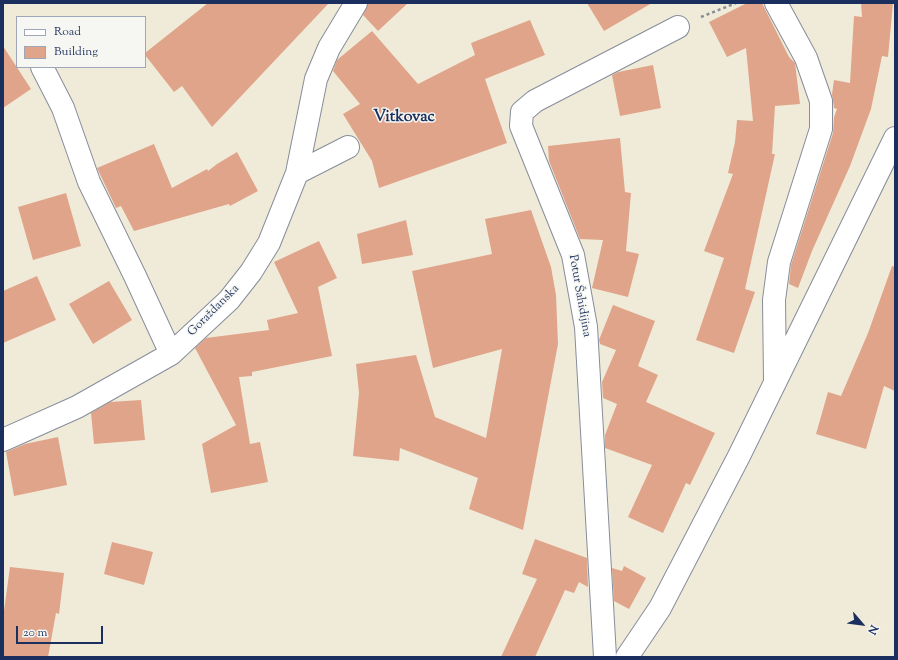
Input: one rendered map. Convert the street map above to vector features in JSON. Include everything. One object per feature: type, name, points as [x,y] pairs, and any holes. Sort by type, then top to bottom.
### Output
[{"type":"street","name":"Goraždanska","points":[[3,440],[77,407],[170,354],[229,300],[251,272],[268,243],[297,173],[316,79],[329,48],[356,3]]},
{"type":"street","points":[[775,384],[774,300],[779,262],[821,129],[821,101],[806,58],[776,3]]},
{"type":"street","name":"Potur Šahidijina","points":[[605,657],[586,327],[573,255],[521,126],[522,112],[535,101],[678,27]]},
{"type":"street","points":[[43,68],[63,108],[89,182],[135,276],[170,354]]},
{"type":"street","points":[[627,657],[660,608],[775,384],[895,138]]},
{"type":"street","points":[[297,173],[348,147]]},
{"type":"path","points":[[678,27],[736,3]]},
{"type":"building","points":[[208,3],[329,3],[212,127],[182,86],[174,92],[146,56],[146,52]]},
{"type":"building","points":[[368,3],[408,3],[378,31],[363,15]]},
{"type":"building","points":[[587,3],[652,3],[604,31]]},
{"type":"building","points":[[747,3],[762,3],[789,57],[795,63],[800,104],[775,106],[772,154],[775,154],[745,289],[755,292],[734,353],[696,340],[724,258],[704,251],[733,174],[728,173],[735,142],[737,120],[753,121],[746,48],[727,57],[709,22]]},
{"type":"building","points":[[861,3],[893,3],[888,57],[882,56],[871,109],[850,166],[812,251],[798,288],[789,284],[791,265],[833,133],[834,117],[837,109],[834,108],[832,94],[834,80],[850,83],[854,16],[862,17]]},
{"type":"building","points":[[530,20],[545,55],[485,79],[507,143],[379,188],[372,161],[343,114],[360,104],[333,71],[337,60],[372,31],[418,84],[475,55],[471,43]]},
{"type":"building","points":[[3,46],[31,89],[3,108]]},
{"type":"building","points":[[653,65],[661,108],[620,116],[612,75],[618,72]]},
{"type":"building","points":[[620,138],[625,192],[631,193],[626,251],[639,254],[628,297],[592,288],[603,240],[580,239],[549,161],[548,146]]},
{"type":"building","points":[[154,144],[172,188],[207,169],[208,171],[237,152],[258,191],[230,206],[229,204],[134,231],[121,206],[116,208],[97,168]]},
{"type":"building","points":[[66,193],[81,246],[33,260],[18,207]]},
{"type":"building","points":[[531,210],[551,267],[556,295],[558,344],[523,530],[469,509],[478,478],[400,448],[399,461],[353,456],[359,393],[356,364],[416,355],[435,417],[486,438],[502,349],[433,368],[412,271],[492,254],[485,219]]},
{"type":"building","points":[[406,220],[413,255],[362,264],[357,234]]},
{"type":"building","points":[[319,241],[337,278],[318,287],[332,356],[252,372],[252,376],[239,377],[250,444],[260,442],[268,482],[211,493],[202,444],[236,425],[195,348],[206,338],[269,330],[267,320],[298,313],[274,262]]},
{"type":"building","points":[[892,266],[895,267],[895,391],[884,386],[866,449],[816,434],[828,392],[841,396],[868,333]]},
{"type":"building","points":[[37,276],[56,320],[3,343],[3,291]]},
{"type":"building","points":[[109,281],[132,320],[93,344],[69,304]]},
{"type":"building","points":[[613,305],[655,321],[638,366],[658,375],[646,402],[715,433],[690,485],[686,483],[663,533],[628,517],[652,465],[605,448],[605,435],[617,404],[603,398],[602,382],[616,350],[600,344],[599,340]]},
{"type":"building","points":[[141,400],[145,440],[94,444],[91,413],[110,402]]},
{"type":"building","points":[[58,437],[67,485],[14,496],[6,452],[25,444]]},
{"type":"building","points":[[535,539],[587,558],[588,587],[579,582],[574,593],[565,590],[535,657],[501,657],[537,579],[522,574]]},
{"type":"building","points":[[112,542],[153,552],[144,585],[104,574]]},
{"type":"building","points":[[624,566],[646,578],[629,609],[614,601],[612,568],[622,571]]},
{"type":"building","points":[[10,567],[64,573],[59,614],[56,613],[48,657],[3,657],[3,618]]},
{"type":"district","name":"Vitkovac","points":[[404,118]]}]
